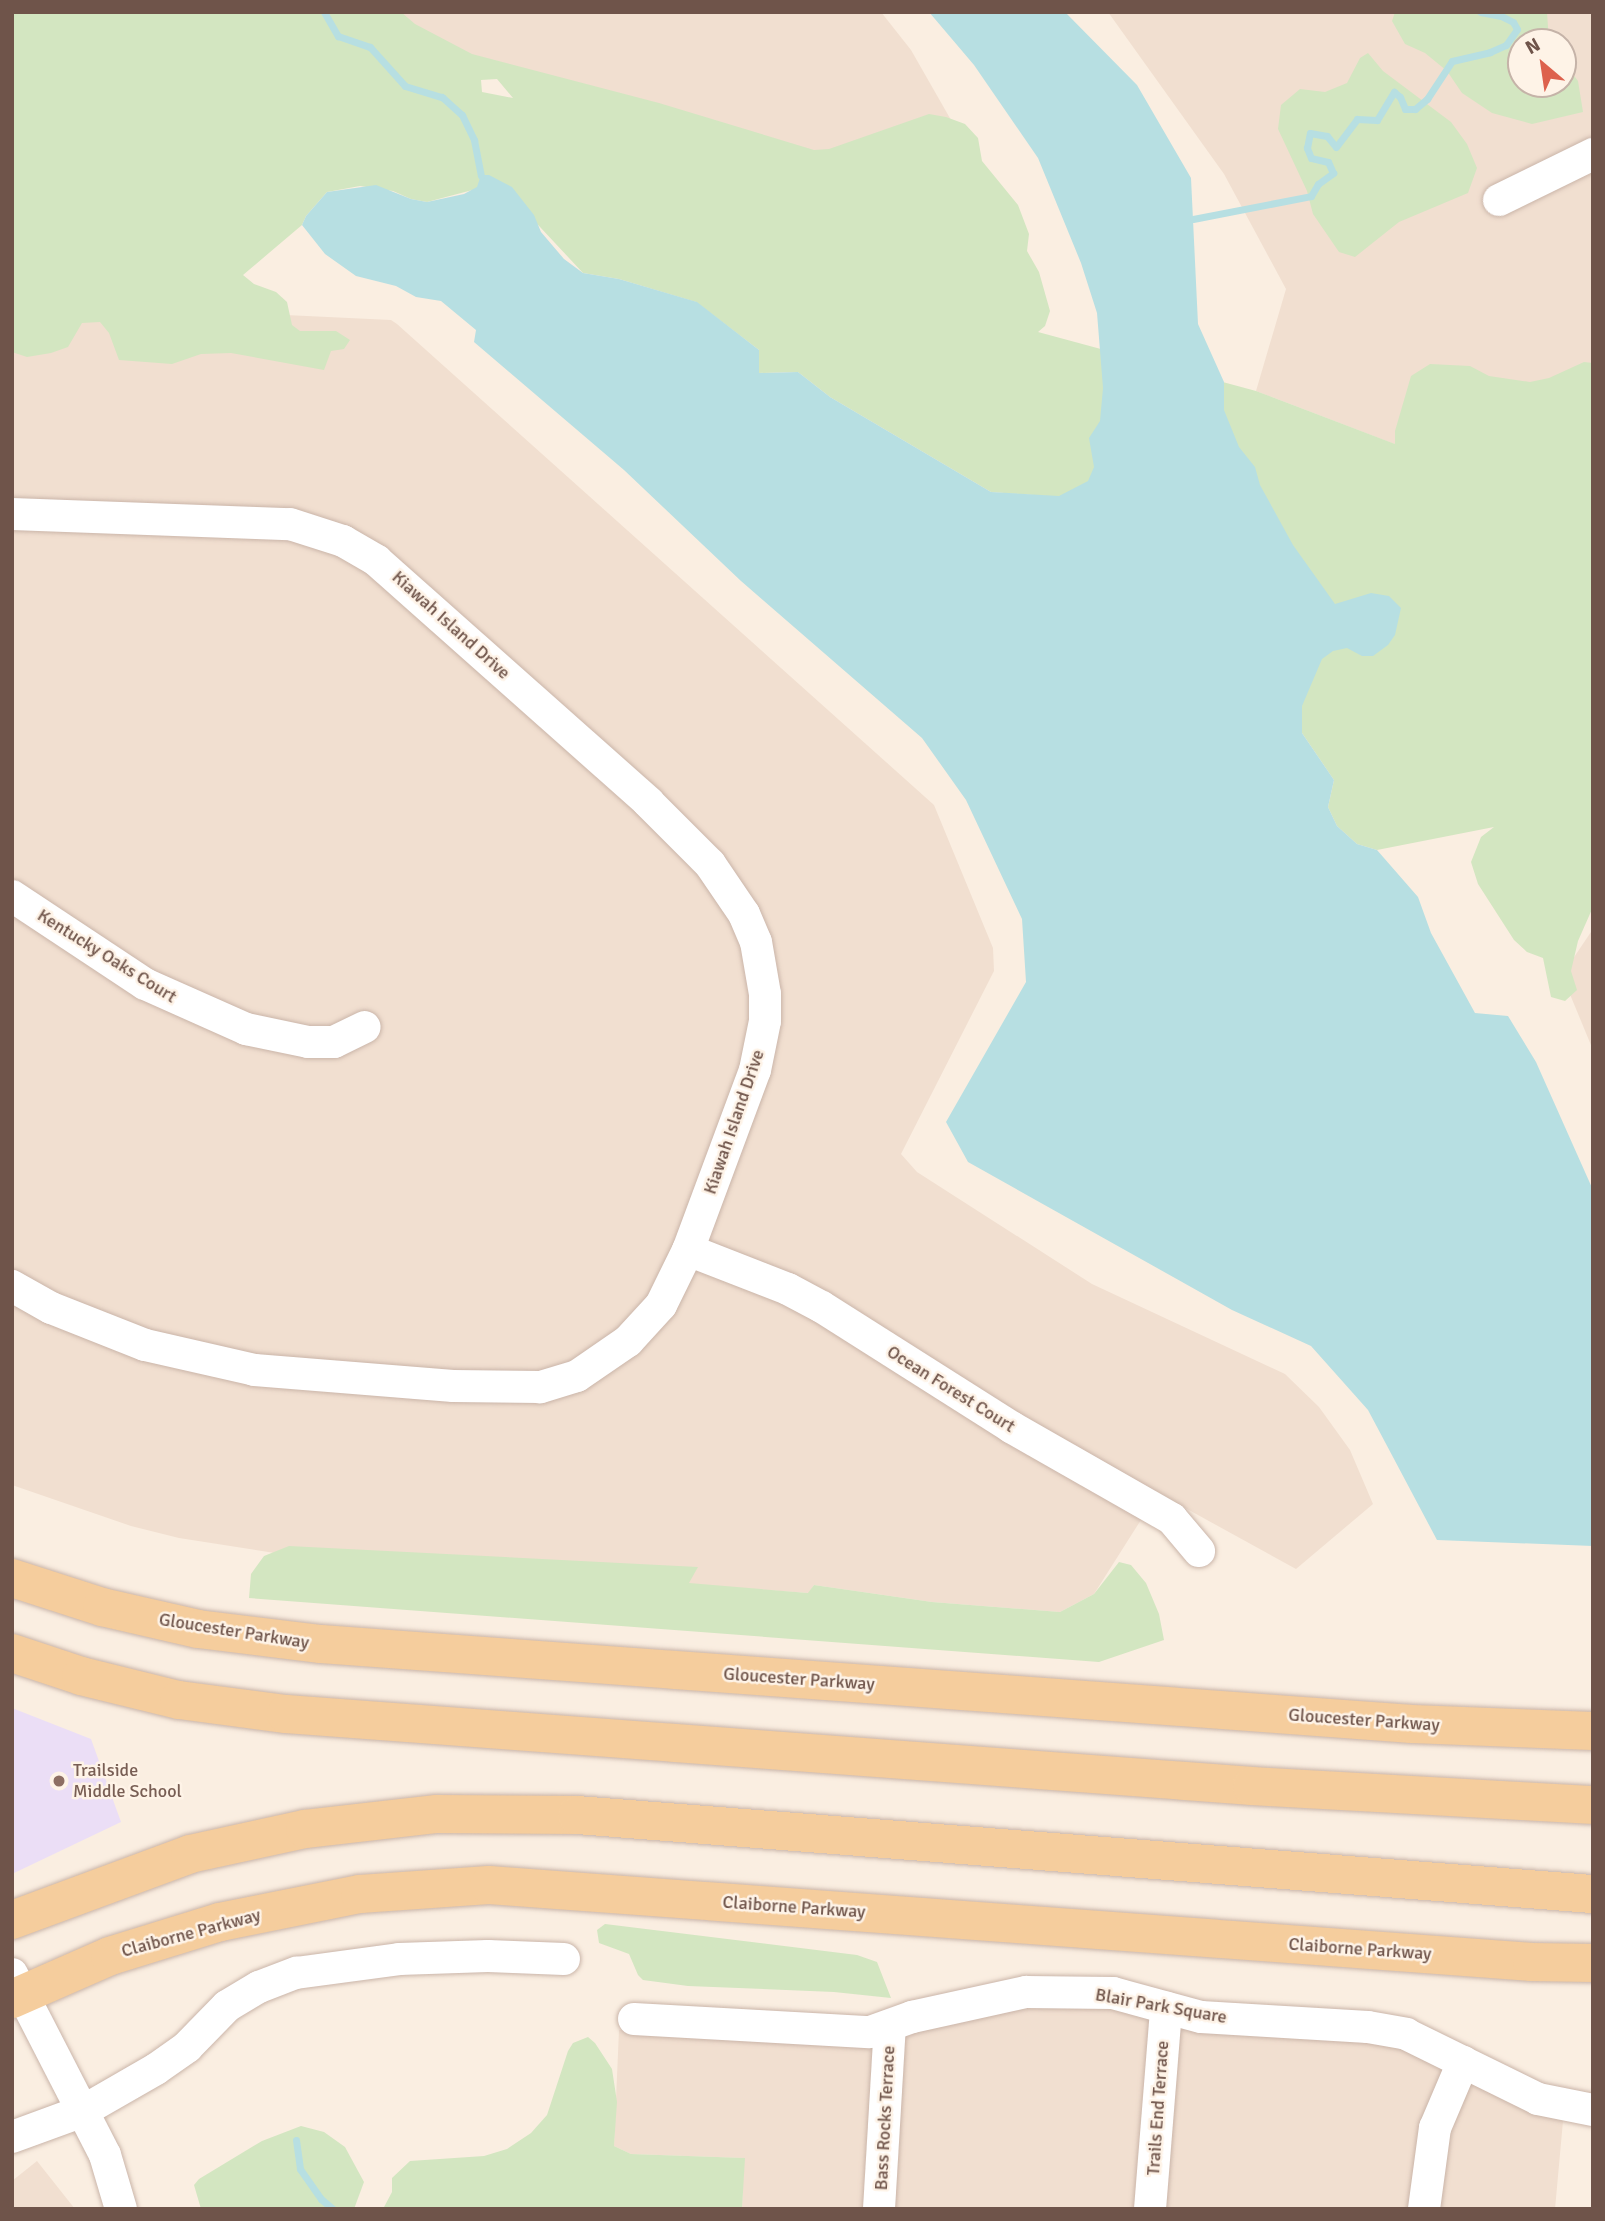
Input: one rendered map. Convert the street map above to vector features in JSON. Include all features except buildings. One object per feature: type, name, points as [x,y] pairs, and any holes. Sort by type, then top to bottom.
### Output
[{"type":"main road","name":"Gloucester Parkway","points":[[12,1578],[102,1606],[198,1629],[321,1644],[1412,1724],[1593,1731]]},
{"type":"main road","points":[[12,1653],[81,1676],[179,1700],[286,1714],[1252,1786],[1593,1805]]},
{"type":"main road","points":[[12,1920],[190,1854],[305,1829],[438,1814],[577,1815],[1593,1895]]},
{"type":"main road","name":"Claiborne Parkway","points":[[15,1989],[110,1955],[220,1922],[360,1894],[489,1885],[1532,1962],[1593,1963]]},
{"type":"street","points":[[1499,200],[1593,153]]},
{"type":"street","name":"Kiawah Island Drive","points":[[12,514],[290,524],[343,541],[393,573],[648,802],[710,864],[744,914],[756,942],[763,970],[765,1021],[755,1070],[688,1250],[661,1305],[628,1341],[577,1376],[540,1387],[453,1386],[255,1370],[145,1345],[51,1308],[12,1286]]},
{"type":"street","name":"Kentucky Oaks Court","points":[[12,896],[145,984],[246,1029],[308,1042],[334,1042],[365,1027]]},
{"type":"street","name":"Ocean Forest Court","points":[[688,1250],[788,1289],[822,1307],[1012,1427],[1172,1519],[1199,1551]]},
{"type":"street","points":[[12,2137],[83,2111],[156,2069],[187,2046],[227,2006],[259,1987],[296,1973],[399,1959],[488,1956],[564,1959]]},
{"type":"street","points":[[15,1989],[106,2155],[121,2209]]},
{"type":"street","name":"Blair Park Square","points":[[635,2019],[870,2032],[912,2017],[1026,1992],[1113,1993],[1201,2017],[1368,2027],[1406,2034],[1538,2099],[1593,2110]]},
{"type":"street","name":"Trails End Terrace","points":[[1150,2209],[1166,2008]]},
{"type":"street","name":"Bass Rocks Terrace","points":[[879,2209],[890,2026]]},
{"type":"street","points":[[1424,2209],[1435,2127],[1464,2062]]},
{"type":"shaded area","points":[[380,12],[881,12],[911,50],[959,134],[824,166],[408,37]]},
{"type":"shaded area","points":[[1108,12],[1593,12],[1593,382],[1436,460],[1256,391],[1286,289],[1224,174]]},
{"type":"shaded area","points":[[12,302],[391,320],[397,324],[934,805],[993,948],[994,971],[901,1154],[917,1172],[1092,1284],[1285,1374],[1319,1407],[1350,1450],[1373,1504],[1296,1569],[1158,1493],[1094,1594],[1060,1612],[932,1602],[814,1585],[809,1593],[300,1557],[179,1538],[131,1526],[12,1485]]},
{"type":"shaded area","points":[[1593,929],[1593,1050],[1562,975]]},
{"type":"shaded area","name":"Trailside Middle School","points":[[12,1708],[91,1739],[121,1822],[12,1874]]},
{"type":"shaded area","points":[[1056,2004],[1125,2009],[1391,2042],[1530,2112],[1563,2121],[1555,2209],[742,2209],[744,2158],[631,2154],[614,2146],[619,2030],[848,2044],[1020,2007]]},
{"type":"shaded area","points":[[37,2161],[75,2209],[12,2209],[12,2181]]},
{"type":"green space","points":[[12,12],[401,12],[415,24],[472,54],[659,103],[814,150],[829,149],[929,114],[965,124],[978,138],[982,161],[1018,205],[1029,234],[1027,251],[1039,272],[1050,311],[1045,326],[1038,332],[1256,391],[1395,444],[1395,431],[1411,376],[1430,364],[1470,366],[1489,376],[1530,382],[1549,378],[1584,362],[1593,363],[1593,907],[1578,941],[1571,971],[1577,990],[1565,1001],[1551,997],[1543,958],[1527,952],[1514,940],[1478,884],[1471,862],[1481,837],[1494,827],[1377,850],[1357,844],[1337,826],[1328,807],[1334,780],[1302,733],[1302,706],[1059,497],[991,492],[830,397],[798,372],[759,373],[759,350],[696,302],[619,279],[583,273],[499,183],[427,202],[393,191],[360,186],[327,192],[306,216],[302,225],[243,275],[254,284],[276,292],[287,302],[292,325],[300,331],[336,331],[350,340],[344,349],[331,351],[324,370],[231,353],[201,354],[172,364],[119,360],[109,333],[100,322],[82,323],[68,347],[51,353],[27,357],[12,352]],"holes":[[[497,79],[513,98],[482,92],[481,80]]]},
{"type":"green space","points":[[1395,12],[1547,12],[1548,28],[1507,28],[1507,98],[1577,98],[1577,80],[1583,112],[1532,124],[1492,113],[1462,93],[1447,71],[1425,53],[1405,44],[1392,21]]},
{"type":"green space","points":[[1368,53],[1383,71],[1451,122],[1467,144],[1477,168],[1468,193],[1399,222],[1355,257],[1339,252],[1313,214],[1307,191],[1278,129],[1281,105],[1300,89],[1325,92],[1347,83],[1360,58]]},
{"type":"green space","points":[[289,1546],[698,1567],[689,1583],[808,1593],[814,1585],[932,1602],[1060,1612],[1094,1594],[1119,1562],[1131,1565],[1146,1583],[1159,1614],[1164,1640],[1099,1662],[249,1598],[251,1574],[264,1556]]},
{"type":"green space","points":[[605,1924],[857,1955],[877,1962],[891,1998],[834,1992],[688,1986],[643,1980],[629,1954],[599,1943],[597,1930]]},
{"type":"green space","points":[[588,2037],[612,2069],[617,2102],[614,2146],[631,2154],[745,2158],[742,2209],[383,2209],[392,2192],[392,2178],[410,2161],[484,2156],[507,2149],[531,2133],[547,2115],[568,2051],[573,2043]]},
{"type":"green space","points":[[301,2126],[324,2132],[345,2147],[364,2182],[354,2209],[201,2209],[194,2185],[199,2179],[262,2141]]},
{"type":"water","points":[[929,12],[1065,12],[1137,85],[1191,178],[1198,324],[1224,382],[1224,410],[1239,447],[1255,467],[1260,485],[1293,545],[1335,604],[1371,593],[1389,596],[1401,608],[1395,635],[1388,645],[1373,656],[1362,656],[1347,648],[1333,651],[1322,659],[1302,706],[1302,733],[1334,780],[1328,807],[1337,826],[1357,844],[1377,850],[1418,897],[1431,933],[1475,1013],[1508,1016],[1536,1062],[1593,1190],[1593,1546],[1437,1540],[1368,1410],[1311,1346],[1232,1310],[968,1162],[946,1122],[1026,982],[1022,919],[966,800],[922,738],[741,581],[624,470],[474,342],[476,330],[441,301],[416,297],[396,286],[356,276],[325,254],[302,225],[306,216],[327,192],[376,185],[411,199],[427,202],[464,194],[477,187],[481,175],[489,175],[512,187],[534,215],[541,232],[564,259],[583,273],[619,279],[697,302],[759,350],[759,373],[798,372],[830,397],[991,492],[1059,496],[1088,481],[1094,467],[1089,438],[1100,421],[1103,388],[1097,313],[1081,263],[1038,158],[974,65]]},
{"type":"waterway","points":[[324,12],[338,36],[370,47],[405,86],[442,97],[462,115],[474,140],[481,175]]},
{"type":"waterway","points":[[1193,219],[1311,196],[1318,184],[1333,173],[1328,162],[1311,158],[1307,148],[1310,133],[1327,136],[1336,147],[1357,119],[1377,120],[1394,92],[1400,97],[1405,109],[1415,109],[1427,99],[1452,61],[1490,52],[1506,45],[1517,29],[1513,22],[1501,16],[1480,12]]},
{"type":"waterway","points":[[296,2140],[300,2169],[321,2199],[333,2209]]},
{"type":"place","name":"Trailside Middle School","points":[[59,1781]]}]
